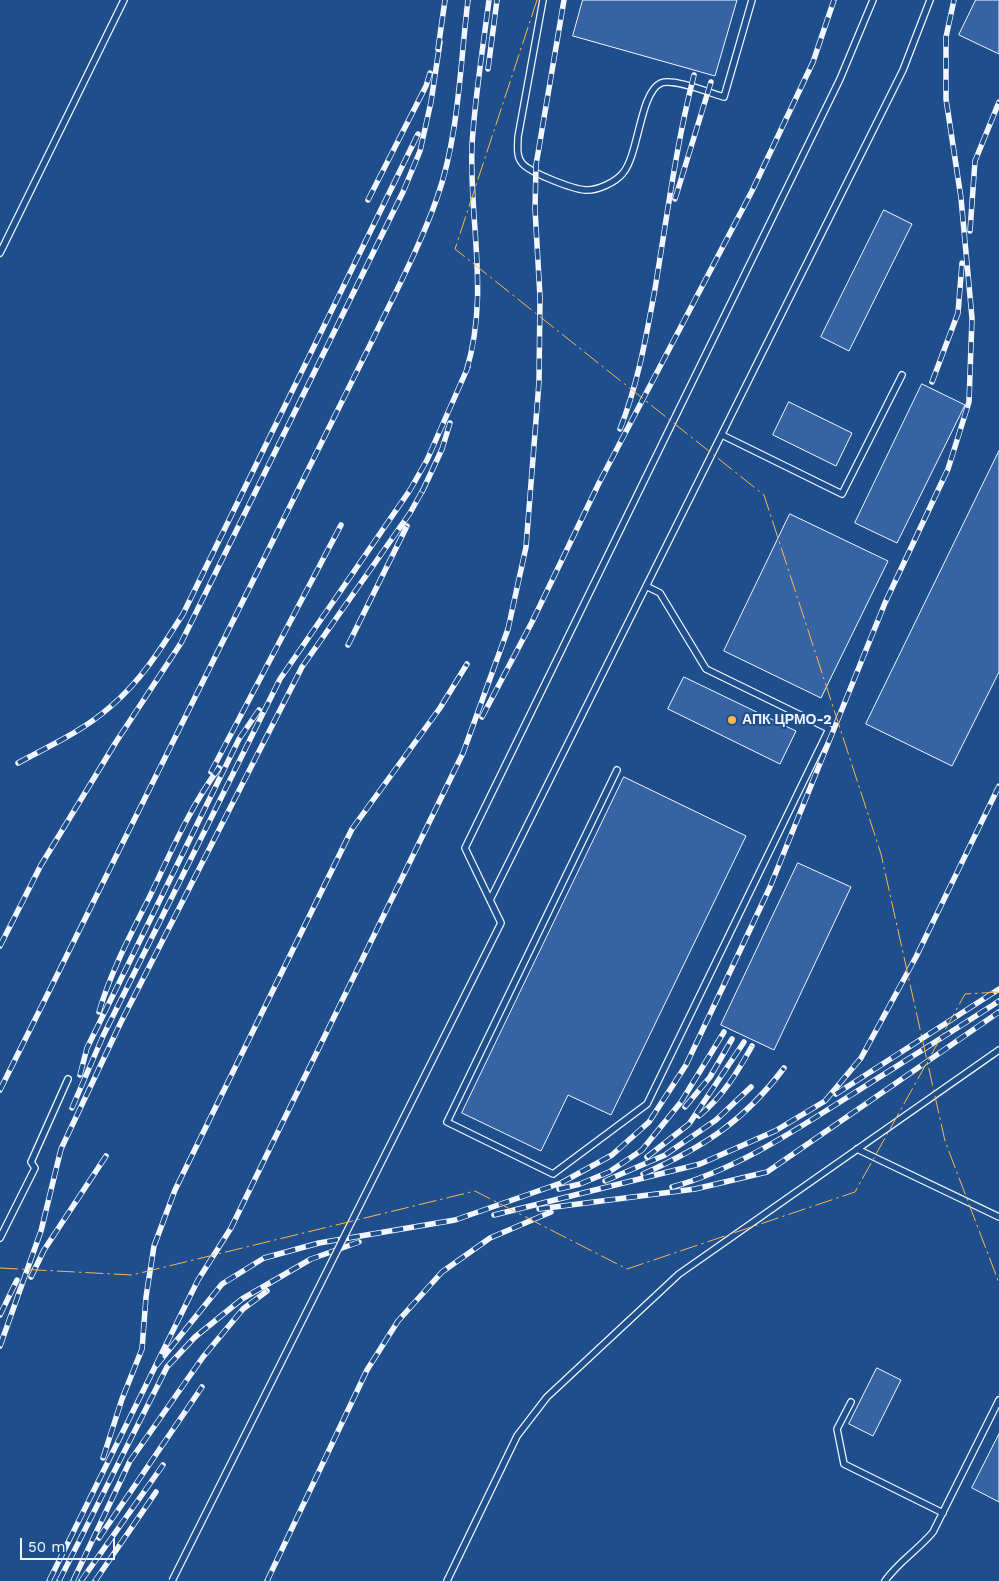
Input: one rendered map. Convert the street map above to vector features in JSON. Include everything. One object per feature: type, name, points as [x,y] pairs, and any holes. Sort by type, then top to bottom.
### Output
[{"type":"lane","points":[[0,254],[124,0]]},
{"type":"lane","points":[[543,0],[518,137],[518,154],[522,164],[536,173],[586,190],[614,181],[624,172],[632,155],[651,92],[660,84],[670,82],[724,97],[752,0]]},
{"type":"lane","points":[[172,1581],[501,924],[465,848],[840,78],[873,0]]},
{"type":"lane","points":[[490,900],[903,70],[930,0]]},
{"type":"lane","points":[[722,435],[842,494],[902,375]]},
{"type":"lane","points":[[617,770],[447,1122],[553,1174],[647,1104],[829,729],[706,669],[660,593],[646,586]]},
{"type":"lane","points":[[447,1581],[517,1436],[547,1397],[679,1274],[999,1050]]},
{"type":"lane","points":[[0,1238],[35,1168],[31,1162],[68,1079]]},
{"type":"lane","points":[[857,1150],[999,1217]]},
{"type":"lane","points":[[885,1581],[893,1569],[919,1548],[933,1532],[999,1400]]},
{"type":"lane","points":[[851,1402],[837,1429],[844,1464],[943,1513]]},
{"type":"building","points":[[583,0],[737,0],[715,76],[573,36]]},
{"type":"building","points":[[976,0],[999,0],[999,54],[959,35]]},
{"type":"building","points":[[884,210],[912,224],[849,351],[821,337]]},
{"type":"building","points":[[922,384],[965,405],[897,543],[855,523]]},
{"type":"building","points":[[789,402],[852,433],[836,466],[773,435]]},
{"type":"building","points":[[999,451],[999,672],[952,766],[866,724]]},
{"type":"building","points":[[790,514],[888,561],[821,698],[724,651]]},
{"type":"building","points":[[684,677],[796,731],[780,764],[668,709]]},
{"type":"building","points":[[624,777],[746,836],[611,1115],[568,1095],[541,1151],[462,1113]]},
{"type":"building","points":[[798,863],[851,887],[774,1050],[721,1025]]},
{"type":"building","points":[[877,1368],[901,1380],[873,1436],[849,1424]]},
{"type":"building","points":[[999,1434],[999,1502],[972,1488]]},
{"type":"railway","points":[[438,49],[445,0]]},
{"type":"railway","points":[[0,1090],[374,337],[423,234],[437,198],[450,150],[458,100],[468,0]]},
{"type":"railway","points":[[466,372],[477,315],[478,287],[472,145],[489,0]]},
{"type":"railway","points":[[488,69],[497,0]]},
{"type":"railway","points":[[49,1581],[198,1280],[231,1228],[463,753],[508,629],[526,547],[539,382],[540,297],[535,209],[536,165],[564,0]]},
{"type":"railway","points":[[482,717],[532,622],[599,483],[752,191],[813,62],[834,0]]},
{"type":"railway","points":[[156,1366],[222,1284],[264,1258],[319,1243],[455,1220],[561,1183],[612,1155],[649,1122],[686,1065],[770,887],[885,603],[948,469],[969,402],[972,318],[961,198],[946,99],[946,37],[954,0]]},
{"type":"railway","points":[[0,946],[41,865],[116,742],[181,643],[403,192],[420,151],[431,102],[440,42]]},
{"type":"railway","points":[[368,200],[426,86],[430,73]]},
{"type":"railway","points":[[620,429],[637,378],[645,343],[677,154],[694,75]]},
{"type":"railway","points":[[675,199],[711,82]]},
{"type":"railway","points":[[970,231],[975,161],[999,102]]},
{"type":"railway","points":[[18,763],[77,731],[110,707],[141,675],[183,614],[418,134]]},
{"type":"railway","points":[[932,382],[958,313],[962,263]]},
{"type":"railway","points":[[72,1108],[103,1036],[280,679],[410,490],[427,460],[468,367]]},
{"type":"railway","points":[[422,492],[442,449],[450,423]]},
{"type":"railway","points":[[0,1346],[41,1231],[61,1149],[120,1024],[302,667],[410,513],[425,486]]},
{"type":"railway","points":[[211,772],[341,525]]},
{"type":"railway","points":[[348,645],[407,526]]},
{"type":"railway","points":[[103,1458],[122,1399],[142,1349],[146,1297],[154,1246],[175,1190],[352,829],[440,708],[467,664]]},
{"type":"railway","points":[[80,1075],[87,1048],[239,739],[259,710]]},
{"type":"railway","points":[[99,1012],[109,982],[173,846],[199,798],[219,768]]},
{"type":"railway","points":[[494,1215],[700,1164],[775,1131],[825,1101],[861,1058],[916,957],[999,786]]},
{"type":"railway","points":[[836,1094],[999,989]]},
{"type":"railway","points":[[672,1187],[719,1170],[764,1148],[999,1001]]},
{"type":"railway","points":[[539,1209],[695,1189],[767,1172],[999,1012]]},
{"type":"railway","points":[[559,1189],[580,1184],[609,1172],[642,1150],[681,1102],[724,1032]]},
{"type":"railway","points":[[685,1107],[710,1077],[732,1039]]},
{"type":"railway","points":[[647,1157],[689,1124],[744,1042]]},
{"type":"railway","points":[[699,1116],[729,1084],[752,1046]]},
{"type":"railway","points":[[643,1174],[685,1154],[721,1131],[754,1103],[784,1068]]},
{"type":"railway","points":[[605,1181],[665,1155],[716,1120],[751,1087]]},
{"type":"railway","points":[[31,1277],[44,1250],[106,1156]]},
{"type":"railway","points":[[267,1581],[367,1370],[398,1321],[442,1272],[490,1238],[551,1212]]},
{"type":"railway","points":[[59,1581],[167,1367],[195,1337],[242,1299],[311,1259],[359,1242]]},
{"type":"railway","points":[[0,1315],[17,1280]]},
{"type":"railway","points":[[73,1581],[130,1461],[203,1357],[243,1309],[267,1291]]},
{"type":"railway","points":[[99,1538],[202,1387]]},
{"type":"railway","points":[[81,1581],[163,1465]]},
{"type":"railway","points":[[95,1581],[156,1492]]},
{"type":"power","points":[[537,0],[455,249],[764,495],[881,854],[945,1141],[999,1283]]},
{"type":"power","points":[[0,1268],[132,1275],[475,1191],[627,1269],[855,1192],[965,994],[999,992]]},
{"type":"place","name":"АПК ЦРМО-2","points":[[732,720]]}]
